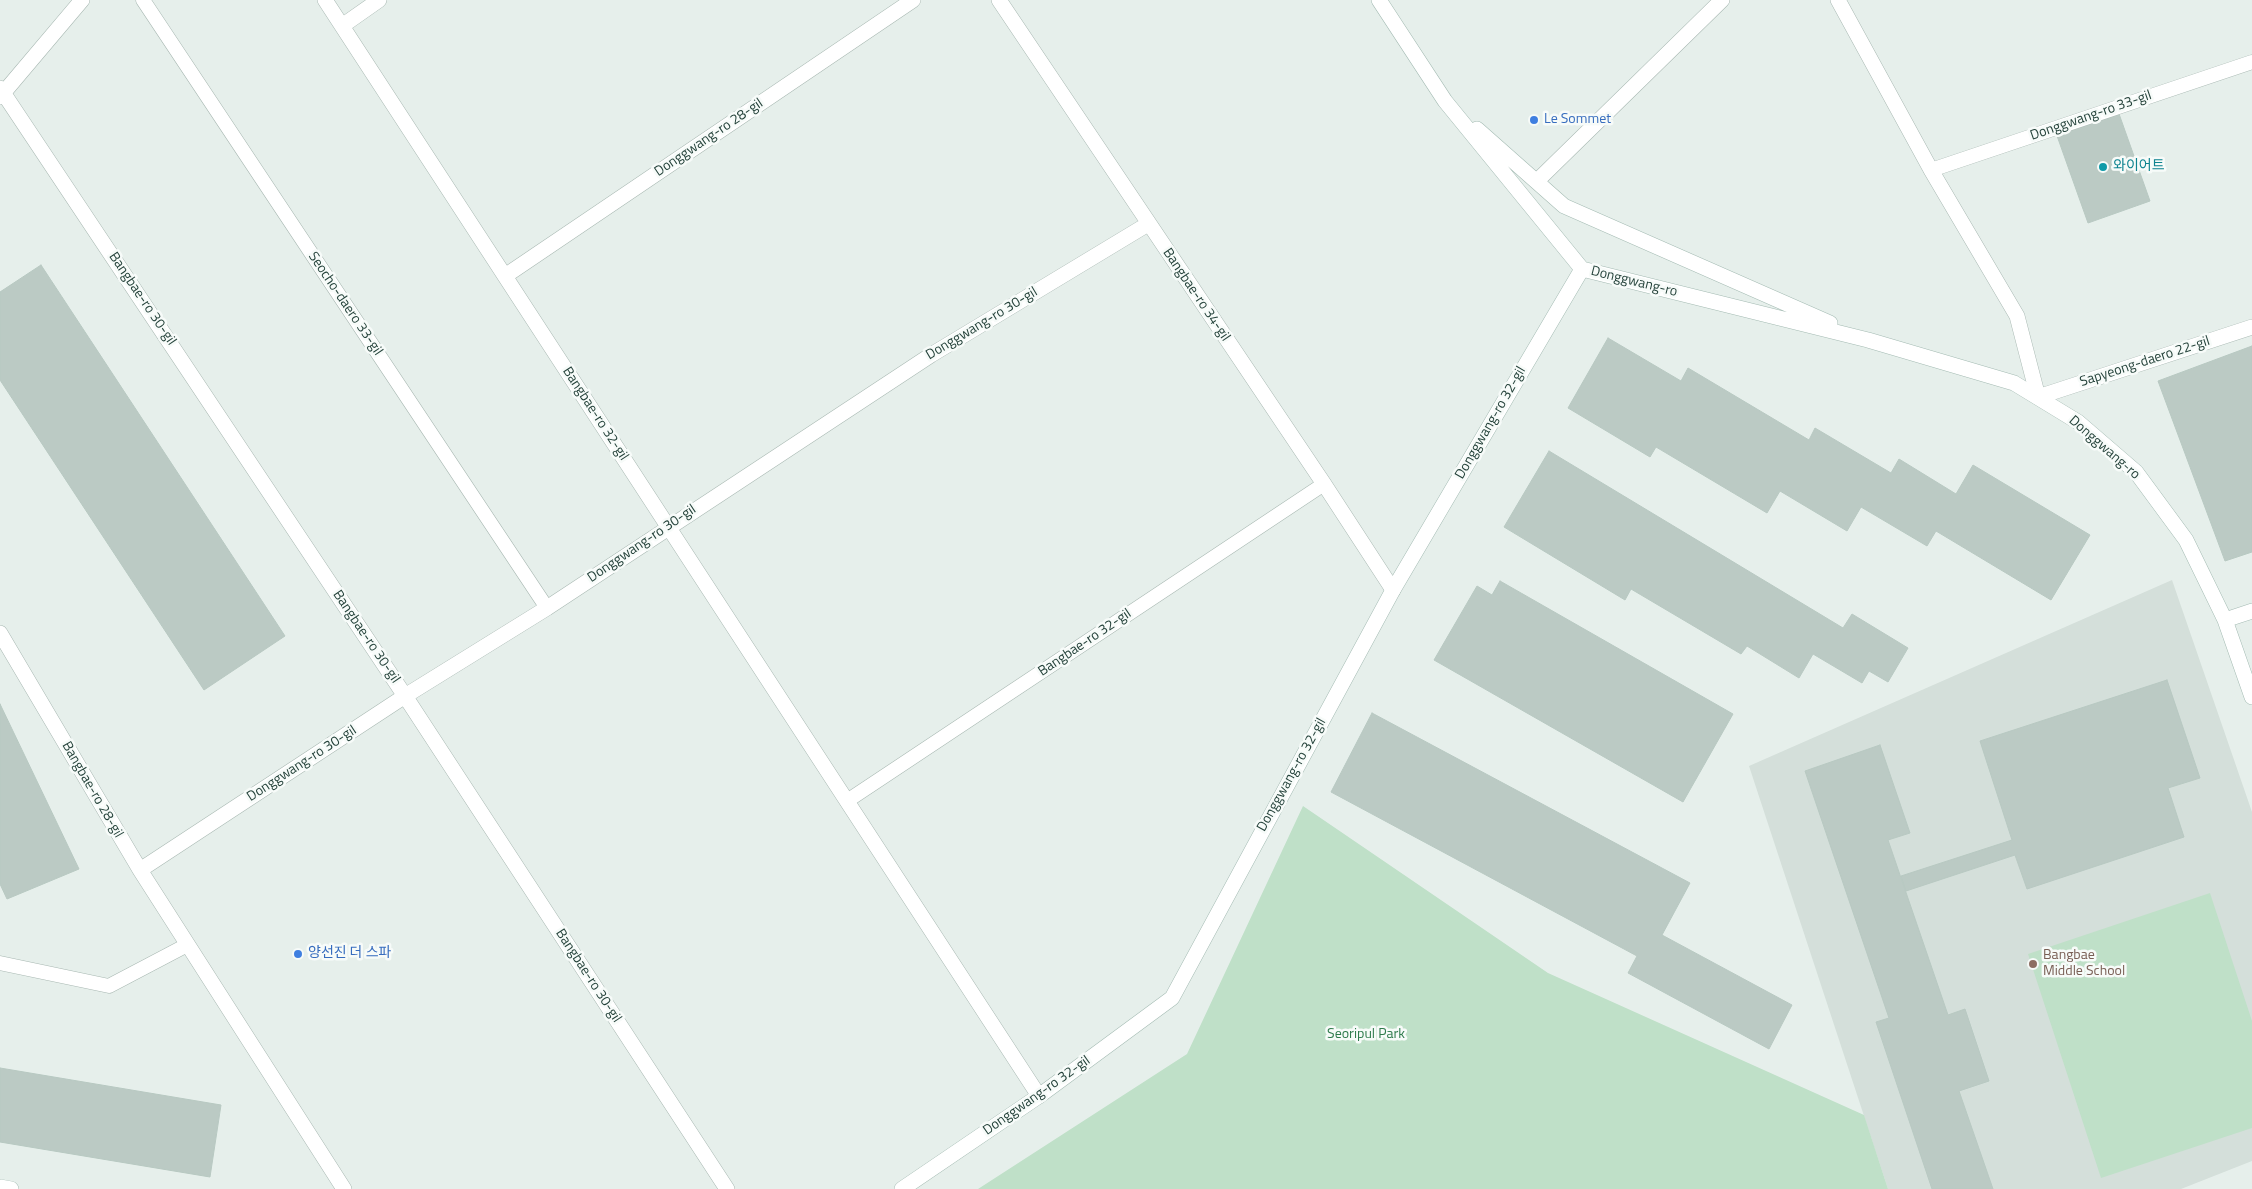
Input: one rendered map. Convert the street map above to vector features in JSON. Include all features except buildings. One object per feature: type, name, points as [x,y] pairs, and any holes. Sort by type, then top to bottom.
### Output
[{"type":"street","points":[[1,92],[82,0]]},
{"type":"street","name":"Bangbae-ro 32-gil","points":[[325,0],[1039,1096]]},
{"type":"street","points":[[342,26],[379,0]]},
{"type":"street","name":"Donggwang-ro 28-gil","points":[[505,276],[914,0]]},
{"type":"street","name":"Bangbae-ro 34-gil","points":[[999,0],[1393,590]]},
{"type":"street","name":"Donggwang-ro","points":[[1379,0],[1445,101],[1582,269],[1868,340],[2014,382],[2078,422],[2136,472],[2186,540],[2225,620],[2252,697]]},
{"type":"street","points":[[1537,181],[1722,0]]},
{"type":"street","points":[[1838,0],[1931,170],[2017,316],[2038,397]]},
{"type":"street","name":"Bangbae-ro 30-gil","points":[[1,92],[405,696],[727,1189]]},
{"type":"street","name":"Donggwang-ro","points":[[1445,101],[1564,206],[1868,340]]},
{"type":"street","name":"Donggwang-ro 30-gil","points":[[140,870],[405,696],[547,608],[930,355],[1148,224]]},
{"type":"street","name":"Donggwang-ro 32-gil","points":[[902,1189],[1039,1096],[1172,998],[1393,590],[1582,269]]},
{"type":"street","name":"Sapyeong-daero 22-gil","points":[[2038,397],[2252,327]]},
{"type":"street","points":[[2225,620],[2252,611]]},
{"type":"street","name":"Bangbae-ro 28-gil","points":[[0,633],[140,870],[344,1189]]},
{"type":"street","points":[[0,1187],[12,1189]]},
{"type":"lane","name":"Seocho-daero 33-gil","points":[[143,0],[547,608]]},
{"type":"lane","name":"Donggwang-ro 33-gil","points":[[1931,170],[2252,62]]},
{"type":"lane","name":"Bangbae-ro 32-gil","points":[[847,802],[1324,484]]},
{"type":"lane","points":[[0,963],[109,986],[187,945]]},
{"type":"shaded area","name":"Bangbae Middle School","points":[[2172,580],[2252,812],[2252,1161],[2181,1189],[1888,1189],[1749,766]]},
{"type":"green space","name":"Seoripul Park","points":[[1303,806],[1548,973],[1864,1115],[1888,1189],[978,1189],[1187,1054]]},
{"type":"green space","points":[[2210,893],[2252,1021],[2252,1128],[2101,1178],[2028,954]]},
{"type":"place","name":"Le Sommet","points":[[1534,120]]},
{"type":"place","name":"와이어트","points":[[2103,167]]},
{"type":"place","name":"양선진 더 스파","points":[[298,954]]},
{"type":"place","name":"Bangbae Middle School","points":[[2033,964]]}]
